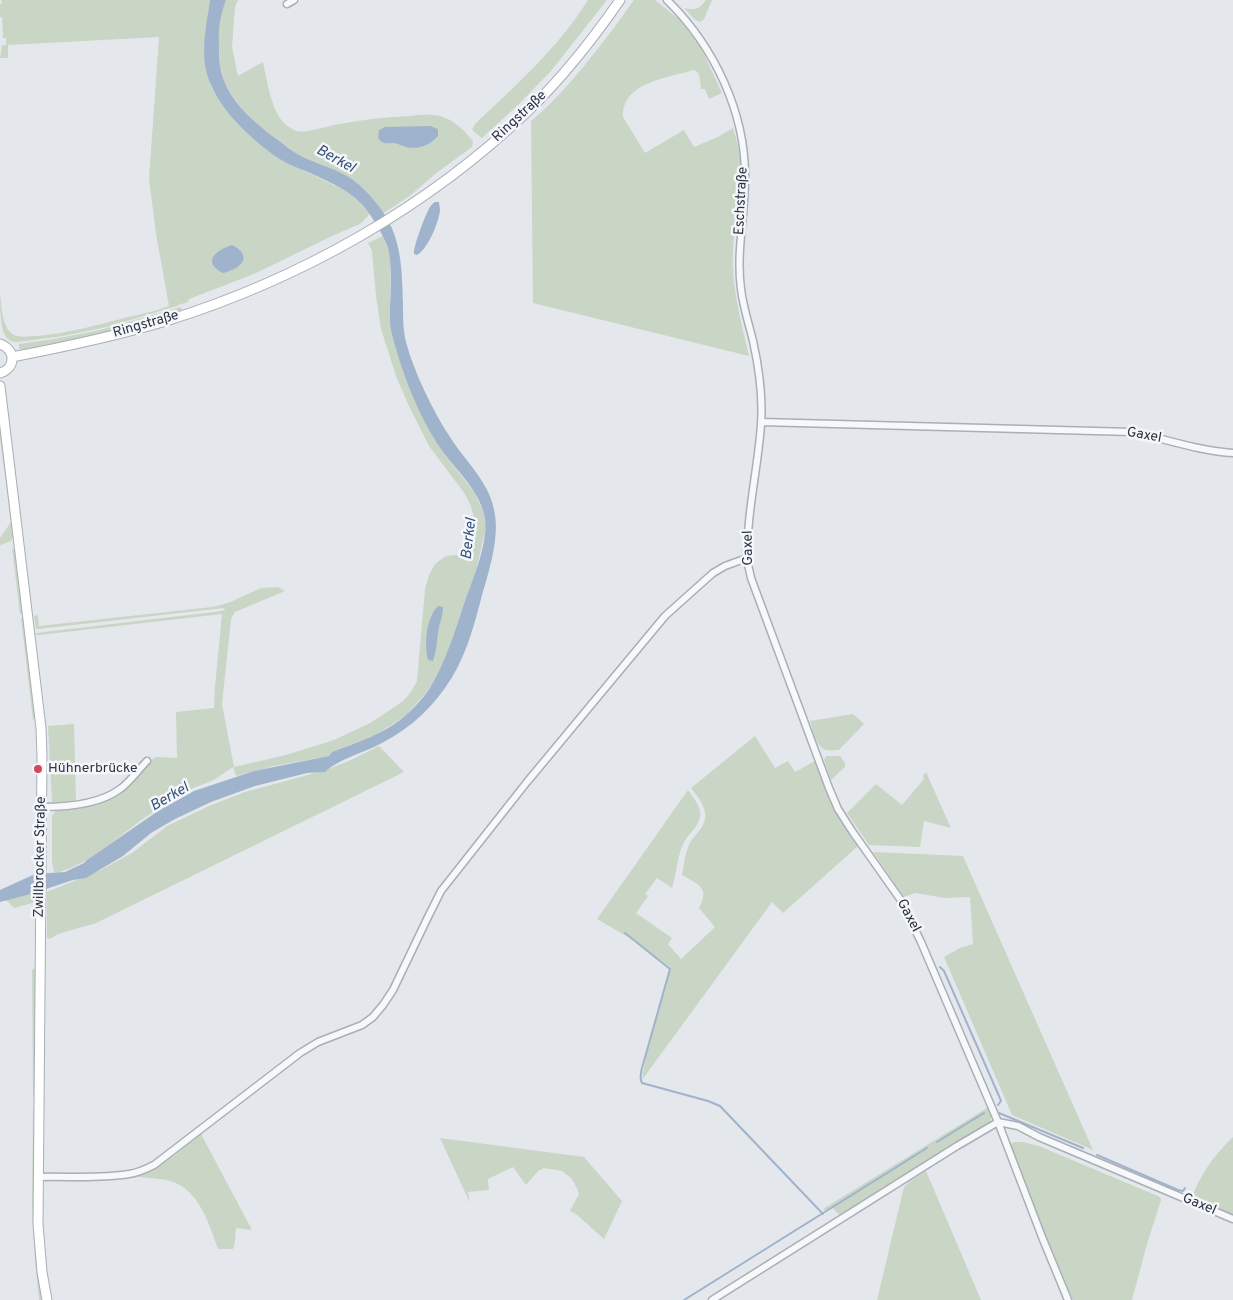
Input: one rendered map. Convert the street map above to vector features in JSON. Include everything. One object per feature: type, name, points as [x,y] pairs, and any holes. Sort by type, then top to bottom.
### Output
[{"type":"main road","name":"Ringstraße","points":[[12,357],[67,346],[166,321],[252,289],[301,267],[364,234],[418,200],[475,158],[529,110],[576,59],[620,0]]},
{"type":"main road","points":[[0,344],[8,349],[12,357],[11,365],[0,373]]},
{"type":"main road","name":"Zwillbrocker Straße","points":[[0,386],[41,728],[42,807],[38,1177],[39,1232],[42,1272],[47,1300]]},
{"type":"street","points":[[287,4],[294,0]]},
{"type":"street","name":"Eschstraße","points":[[667,0],[680,12],[710,54],[729,94],[739,126],[744,153],[745,180],[740,234],[739,262],[741,289],[758,364],[761,390],[761,422]]},
{"type":"street","name":"Gaxel","points":[[1233,453],[1210,451],[1152,436],[1125,432],[761,422],[750,510],[747,558],[751,578],[838,809],[900,900],[911,920],[998,1122],[1018,1126],[1039,1137],[1233,1219]]},
{"type":"street","points":[[38,1177],[115,1175],[142,1171],[154,1165],[318,1042],[362,1025],[373,1018],[393,990],[422,927],[441,892],[527,782],[665,616],[713,572],[747,558]]},
{"type":"street","points":[[42,807],[77,804],[104,798],[124,786],[147,761]]},
{"type":"street","points":[[712,1300],[998,1122],[1068,1300]]},
{"type":"green space","points":[[1,0],[210,0],[205,35],[211,87],[225,108],[236,122],[255,140],[280,159],[355,196],[370,214],[360,224],[254,274],[189,299],[188,302],[177,306],[107,327],[63,336],[17,342],[10,340],[4,333],[0,293],[4,322],[10,332],[20,336],[49,335],[72,331],[169,306],[156,234],[149,179],[159,37],[8,45],[8,58],[0,58],[2,45],[6,45],[6,38],[3,38],[2,17],[0,17]]},
{"type":"green space","points":[[226,0],[238,0],[235,7],[232,47],[238,76],[263,62],[276,111],[290,128],[297,131],[305,131],[372,119],[436,115],[450,120],[462,129],[473,141],[472,147],[435,174],[411,195],[384,213],[331,168],[300,156],[259,126],[233,97],[224,82],[220,66],[218,36],[222,9]]},
{"type":"green space","points":[[588,0],[607,0],[551,71],[482,138],[472,130],[475,124],[550,50]]},
{"type":"green space","points":[[634,0],[655,0],[680,20],[701,48],[722,93],[709,99],[705,89],[701,89],[699,75],[693,70],[648,83],[638,89],[630,96],[625,105],[623,117],[645,153],[684,130],[694,147],[718,137],[733,128],[741,166],[733,263],[737,303],[749,356],[533,303],[531,121],[552,102],[578,73]]},
{"type":"green space","points":[[706,0],[712,0],[704,19],[700,22],[695,20],[684,8],[696,8],[701,6]]},
{"type":"green space","points":[[383,236],[390,256],[390,324],[444,454],[474,492],[484,513],[486,524],[475,575],[448,653],[432,684],[407,714],[375,735],[332,752],[329,756],[274,766],[236,776],[233,767],[214,780],[188,790],[166,803],[87,860],[71,868],[57,873],[54,872],[52,862],[52,816],[56,810],[105,801],[146,763],[156,757],[177,758],[176,712],[214,708],[222,614],[39,635],[36,635],[36,633],[225,610],[224,608],[38,629],[36,629],[34,616],[38,615],[39,626],[212,607],[228,603],[261,588],[278,587],[285,591],[235,612],[231,619],[222,704],[234,767],[286,755],[334,740],[370,723],[403,701],[417,681],[425,589],[429,575],[435,564],[446,556],[457,555],[468,562],[475,523],[471,506],[465,494],[429,446],[396,376],[381,329],[372,251],[368,243]]},
{"type":"green space","points":[[181,307],[182,311],[134,326],[54,345],[19,349],[19,344],[100,330]]},
{"type":"green space","points":[[0,415],[14,536],[12,540],[0,545],[0,538],[11,522],[0,438]]},
{"type":"green space","points":[[12,548],[16,552],[23,613],[20,614]]},
{"type":"green space","points":[[24,617],[36,717],[33,720],[21,618]]},
{"type":"green space","points":[[853,714],[864,724],[839,750],[823,748],[815,738],[810,721]]},
{"type":"green space","points":[[74,724],[76,802],[52,802],[48,726]]},
{"type":"green space","points":[[755,736],[775,768],[788,761],[795,772],[815,761],[829,799],[841,822],[858,846],[783,913],[772,902],[642,1080],[646,1056],[670,967],[628,937],[597,919],[688,790],[698,806],[700,816],[682,847],[672,888],[657,878],[645,894],[648,896],[636,913],[672,938],[668,944],[681,959],[715,927],[699,908],[703,891],[698,885],[682,875],[688,847],[702,827],[705,816],[703,806],[691,788]]},
{"type":"green space","points":[[379,746],[404,772],[94,924],[58,934],[50,939],[47,938],[47,892],[101,870],[132,853],[167,826],[209,806],[245,792],[326,770]]},
{"type":"green space","points":[[827,756],[840,756],[845,763],[845,767],[831,780],[824,759]]},
{"type":"green space","points":[[926,772],[951,828],[924,821],[920,847],[869,845],[847,813],[876,784],[902,805],[924,779],[923,776]]},
{"type":"green space","points":[[873,852],[963,856],[1093,1150],[1012,1115],[944,957],[960,948],[973,944],[970,897],[945,898],[915,893],[904,897]]},
{"type":"green space","points":[[38,892],[38,900],[14,908],[6,900]]},
{"type":"green space","points":[[37,967],[36,1042],[34,1043],[34,1050],[36,1051],[36,1095],[33,1097],[32,970]]},
{"type":"green space","points":[[989,1108],[991,1117],[987,1125],[841,1217],[833,1208],[823,1209]]},
{"type":"green space","points":[[33,1109],[35,1110],[44,1300],[39,1300],[35,1260],[32,1207]]},
{"type":"green space","points":[[201,1134],[251,1228],[251,1230],[236,1228],[233,1249],[218,1249],[202,1209],[196,1199],[180,1185],[166,1180],[134,1176],[162,1164]]},
{"type":"green space","points":[[1233,1137],[1233,1215],[1194,1198],[1193,1195],[1200,1179],[1210,1164]]},
{"type":"green space","points":[[440,1138],[584,1157],[622,1201],[604,1239],[570,1211],[579,1194],[571,1178],[562,1171],[544,1168],[538,1171],[526,1185],[513,1167],[488,1179],[489,1190],[468,1192],[470,1203]]},
{"type":"green space","points":[[1014,1142],[1039,1146],[1160,1197],[1161,1200],[1132,1300],[1073,1300],[1008,1151],[1009,1145]]},
{"type":"green space","points":[[926,1171],[981,1300],[877,1300],[904,1187]]},
{"type":"water","points":[[210,0],[226,0],[219,29],[220,64],[223,78],[234,99],[259,125],[295,153],[340,172],[356,182],[375,202],[389,223],[400,256],[404,328],[409,354],[437,415],[450,437],[483,483],[493,504],[496,525],[487,579],[463,657],[452,678],[430,707],[403,730],[383,743],[341,761],[325,772],[307,773],[255,786],[211,802],[151,833],[123,856],[86,878],[73,880],[0,902],[0,890],[35,874],[65,872],[84,863],[158,811],[194,791],[254,771],[329,756],[332,752],[391,727],[414,708],[431,686],[454,635],[483,547],[485,524],[481,505],[472,489],[430,432],[414,399],[401,365],[390,324],[390,259],[383,237],[365,208],[351,195],[335,185],[278,158],[243,129],[223,106],[209,79],[204,57],[204,41]]},
{"type":"water","points":[[430,126],[438,129],[438,136],[428,144],[420,147],[411,148],[395,143],[385,143],[378,138],[379,130],[385,127]]},
{"type":"water","points":[[435,202],[439,202],[440,210],[435,228],[421,252],[417,255],[414,254],[424,220],[430,207]]},
{"type":"water","points":[[232,245],[239,249],[244,258],[240,265],[223,273],[213,265],[213,257],[216,253]]},
{"type":"water","points":[[438,606],[443,607],[443,610],[433,661],[428,660],[426,639],[431,617]]},
{"type":"waterway","points":[[625,933],[670,969],[642,1068],[640,1078],[642,1083],[720,1106],[823,1214]]},
{"type":"waterway","points":[[940,967],[944,971],[999,1096],[1001,1101],[998,1105]]},
{"type":"waterway","points":[[937,1142],[984,1113]]},
{"type":"waterway","points":[[999,1113],[1083,1148]]},
{"type":"waterway","points":[[684,1300],[927,1148]]},
{"type":"waterway","points":[[1097,1155],[1178,1190],[1183,1191],[1185,1188]]},
{"type":"place","name":"Hühnerbrücke","points":[[38,769]]},
{"type":"water label","name":"Berkel","points":[[335,160]]},
{"type":"water label","name":"Berkel","points":[[470,539]]},
{"type":"water label","name":"Berkel","points":[[170,798]]}]
